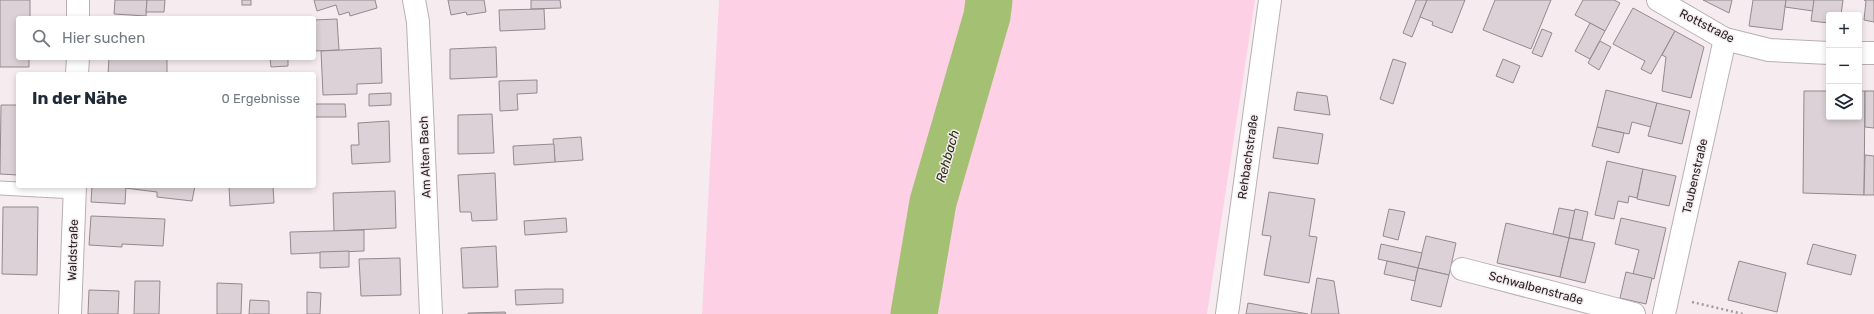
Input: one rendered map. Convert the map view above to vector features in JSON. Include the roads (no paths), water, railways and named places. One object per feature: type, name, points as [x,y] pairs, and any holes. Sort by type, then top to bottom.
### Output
[{"type":"street","points":[[78,0],[78,16]]},
{"type":"street","name":"Am Alten Bach","points":[[414,0],[418,22],[421,69],[431,314]]},
{"type":"street","name":"Rehbachstraße","points":[[1227,314],[1270,0]]},
{"type":"street","name":"Rottstraße","points":[[1658,0],[1725,39],[1769,50],[1826,53]]},
{"type":"street","name":"Taubenstraße","points":[[1666,305],[1725,39]]},
{"type":"street","points":[[1862,53],[1874,53]]},
{"type":"street","points":[[77,72],[78,60]]},
{"type":"street","name":"Waldstraße","points":[[70,314],[75,189]]},
{"type":"street","name":"Schwalbenstraße","points":[[1462,268],[1634,314]]},
{"type":"lane","points":[[0,188],[75,189]]},
{"type":"waterway","name":"Rehbach","points":[[914,314],[933,202],[987,16],[989,0]]}]
